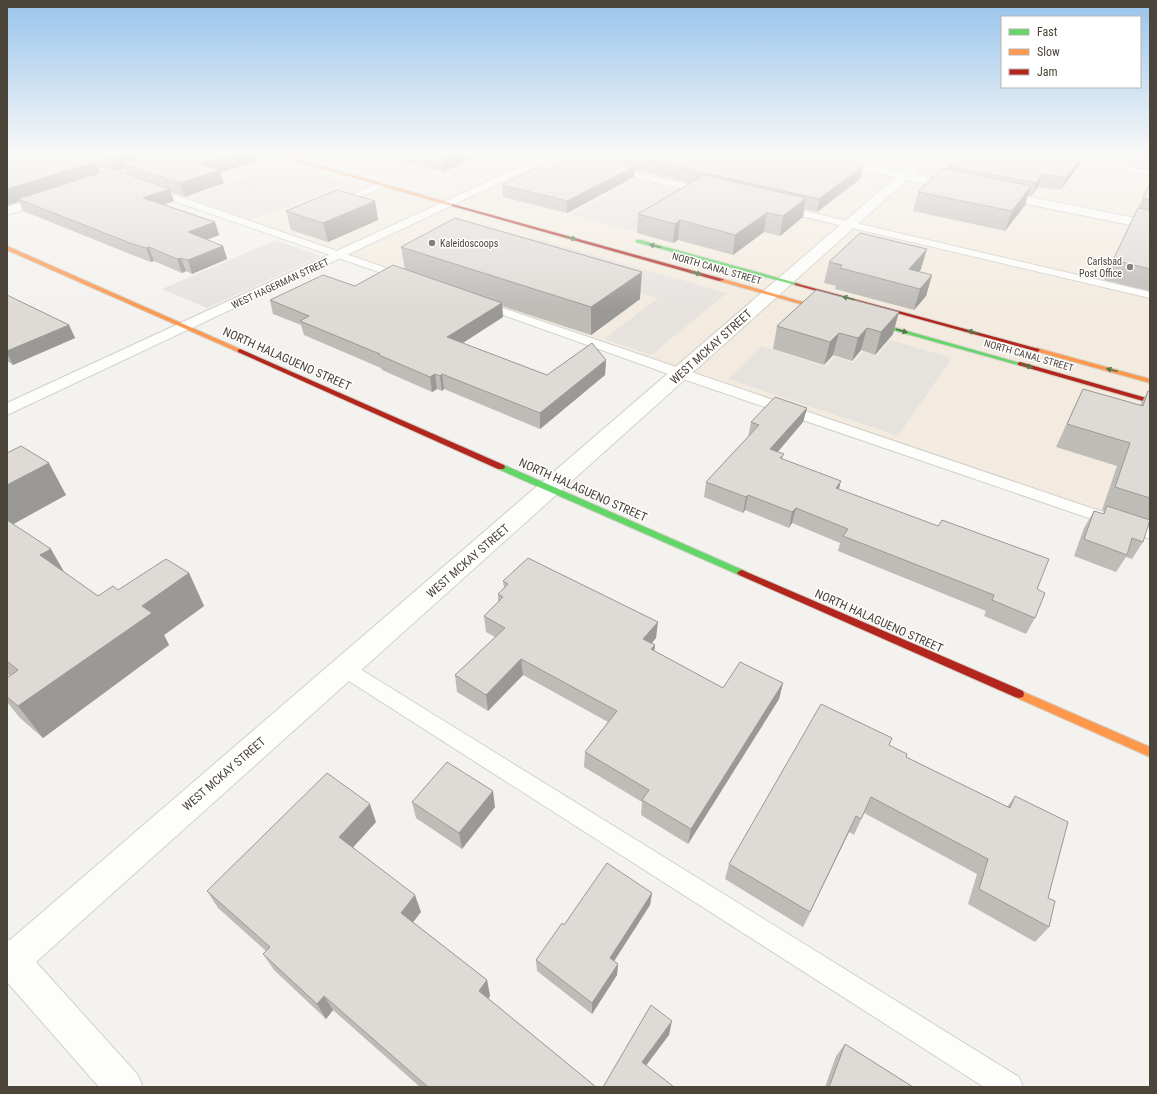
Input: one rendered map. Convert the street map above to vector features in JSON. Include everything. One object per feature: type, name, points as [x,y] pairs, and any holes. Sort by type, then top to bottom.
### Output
[{"type":"main road","name":"NORTH CANAL STREET","points":[[481,206],[777,288],[1150,381]]},
{"type":"main road","name":"NORTH CANAL STREET","points":[[626,238],[777,288],[838,313]]},
{"type":"main road","name":"NORTH HALAGUENO STREET","points":[[7,248],[550,489],[1150,752]]},
{"type":"main road","name":"NORTH CANAL STREET","points":[[854,318],[1150,401]]},
{"type":"street","points":[[7,211],[23,206]]},
{"type":"street","name":"WEST HAGERMAN STREET","points":[[7,410],[339,255],[436,206]]},
{"type":"street","name":"WEST MCKAY STREET","points":[[9,961],[345,669],[871,206]]},
{"type":"street","points":[[1056,206],[1150,225]]},
{"type":"street","points":[[9,961],[124,1087]]},
{"type":"lane","points":[[198,206],[414,281]]},
{"type":"lane","points":[[325,208],[330,206]]},
{"type":"lane","points":[[776,208],[1150,295]]},
{"type":"lane","points":[[269,231],[283,225]]},
{"type":"lane","points":[[474,302],[1150,534]]},
{"type":"lane","points":[[345,669],[1009,1087]]},
{"type":"shaded area","points":[[198,206],[1150,206],[1150,534]]},
{"type":"shaded area","points":[[210,206],[286,206],[251,220]]},
{"type":"shaded area","points":[[586,206],[678,206],[637,232],[570,215]]},
{"type":"shaded area","points":[[531,237],[727,293],[651,355],[604,339],[658,298],[504,252]]},
{"type":"shaded area","points":[[276,240],[321,256],[207,308],[162,289]]},
{"type":"shaded area","points":[[890,340],[952,358],[898,436],[728,379],[761,346],[826,367],[835,357],[853,363],[863,352],[877,356]]},
{"type":"building","points":[[36,206],[167,206],[215,222],[188,232],[223,246],[188,260],[181,258],[177,259],[149,247],[146,248]]},
{"type":"building","points":[[298,206],[363,206],[323,223],[286,211]]},
{"type":"building","points":[[651,206],[796,206],[783,216],[767,213],[735,235],[680,220],[675,224],[638,214]]},
{"type":"building","points":[[988,206],[1016,206],[1012,211]]},
{"type":"building","points":[[1138,208],[1150,210],[1150,269],[1113,260]]},
{"type":"building","points":[[455,218],[642,272],[591,307],[401,247]]},
{"type":"building","points":[[860,233],[927,249],[909,269],[932,275],[920,289],[840,268],[842,265],[829,262]]},
{"type":"building","points":[[393,265],[502,303],[447,337],[547,375],[592,343],[606,360],[540,413],[442,374],[440,376],[435,374],[430,377],[379,355],[380,354],[300,321],[309,316],[270,300],[323,275],[355,286]]},
{"type":"building","points":[[816,290],[899,312],[881,332],[867,328],[858,338],[839,333],[830,342],[777,326]]},
{"type":"building","points":[[7,295],[69,325],[7,351]]},
{"type":"building","points":[[1083,389],[1143,406],[1148,391],[1150,392],[1150,498],[1115,487],[1130,443],[1067,424]]},
{"type":"building","points":[[775,397],[807,408],[770,449],[784,454],[780,458],[841,481],[836,488],[938,526],[942,520],[1049,559],[1037,589],[1045,593],[1035,618],[992,600],[994,595],[843,536],[848,529],[796,508],[792,512],[748,495],[746,497],[706,482],[759,425],[751,422]]},
{"type":"building","points":[[21,446],[49,463],[7,485],[7,453]]},
{"type":"building","points":[[1107,506],[1150,520],[1143,542],[1132,538],[1127,555],[1084,539],[1094,511],[1104,514]]},
{"type":"building","points":[[7,520],[51,549],[40,555],[98,596],[113,586],[118,590],[166,559],[189,573],[142,606],[152,613],[18,706],[7,697],[7,678],[18,670],[7,661]]},
{"type":"building","points":[[528,558],[658,622],[643,639],[655,645],[651,649],[723,688],[740,662],[783,683],[691,829],[642,800],[649,790],[585,752],[617,711],[521,659],[486,695],[455,675],[505,628],[484,616],[503,597],[498,594],[508,584],[503,581]]},
{"type":"building","points":[[821,704],[892,738],[889,745],[907,754],[906,757],[1010,808],[1015,796],[1068,822],[1048,898],[1055,901],[1049,927],[979,889],[988,859],[871,797],[861,819],[856,816],[810,912],[729,864]]},
{"type":"building","points":[[447,762],[493,791],[459,833],[412,802]]},
{"type":"building","points":[[327,773],[370,804],[339,837],[415,895],[401,913],[487,980],[479,991],[596,1087],[428,1087],[324,996],[317,1004],[263,954],[270,947],[207,891]]},
{"type":"building","points":[[607,863],[652,893],[610,958],[618,964],[592,1003],[536,960],[562,923],[564,925]]},
{"type":"building","points":[[651,1005],[672,1021],[642,1062],[674,1087],[603,1087]]},
{"type":"building","points":[[845,1044],[913,1087],[829,1087]]},
{"type":"traffic: fast","points":[[638,241],[797,284]]},
{"type":"traffic: fast","points":[[866,321],[1020,364]]},
{"type":"traffic: fast","points":[[501,467],[742,573]]},
{"type":"traffic: slow","points":[[7,248],[240,351]]},
{"type":"traffic: slow","points":[[721,280],[831,311]]},
{"type":"traffic: slow","points":[[1037,350],[1150,381]]},
{"type":"traffic: slow","points":[[1019,694],[1150,752]]},
{"type":"traffic: jam","points":[[458,206],[721,280]]},
{"type":"traffic: jam","points":[[797,284],[1037,350]]},
{"type":"traffic: jam","points":[[240,351],[501,467]]},
{"type":"traffic: jam","points":[[1020,364],[1150,401]]},
{"type":"traffic: jam","points":[[742,573],[1019,694]]},
{"type":"place","name":"Kaleidoscoops","points":[[432,243]]},
{"type":"place","name":"Carlsbad Post Office","points":[[1130,267]]}]
